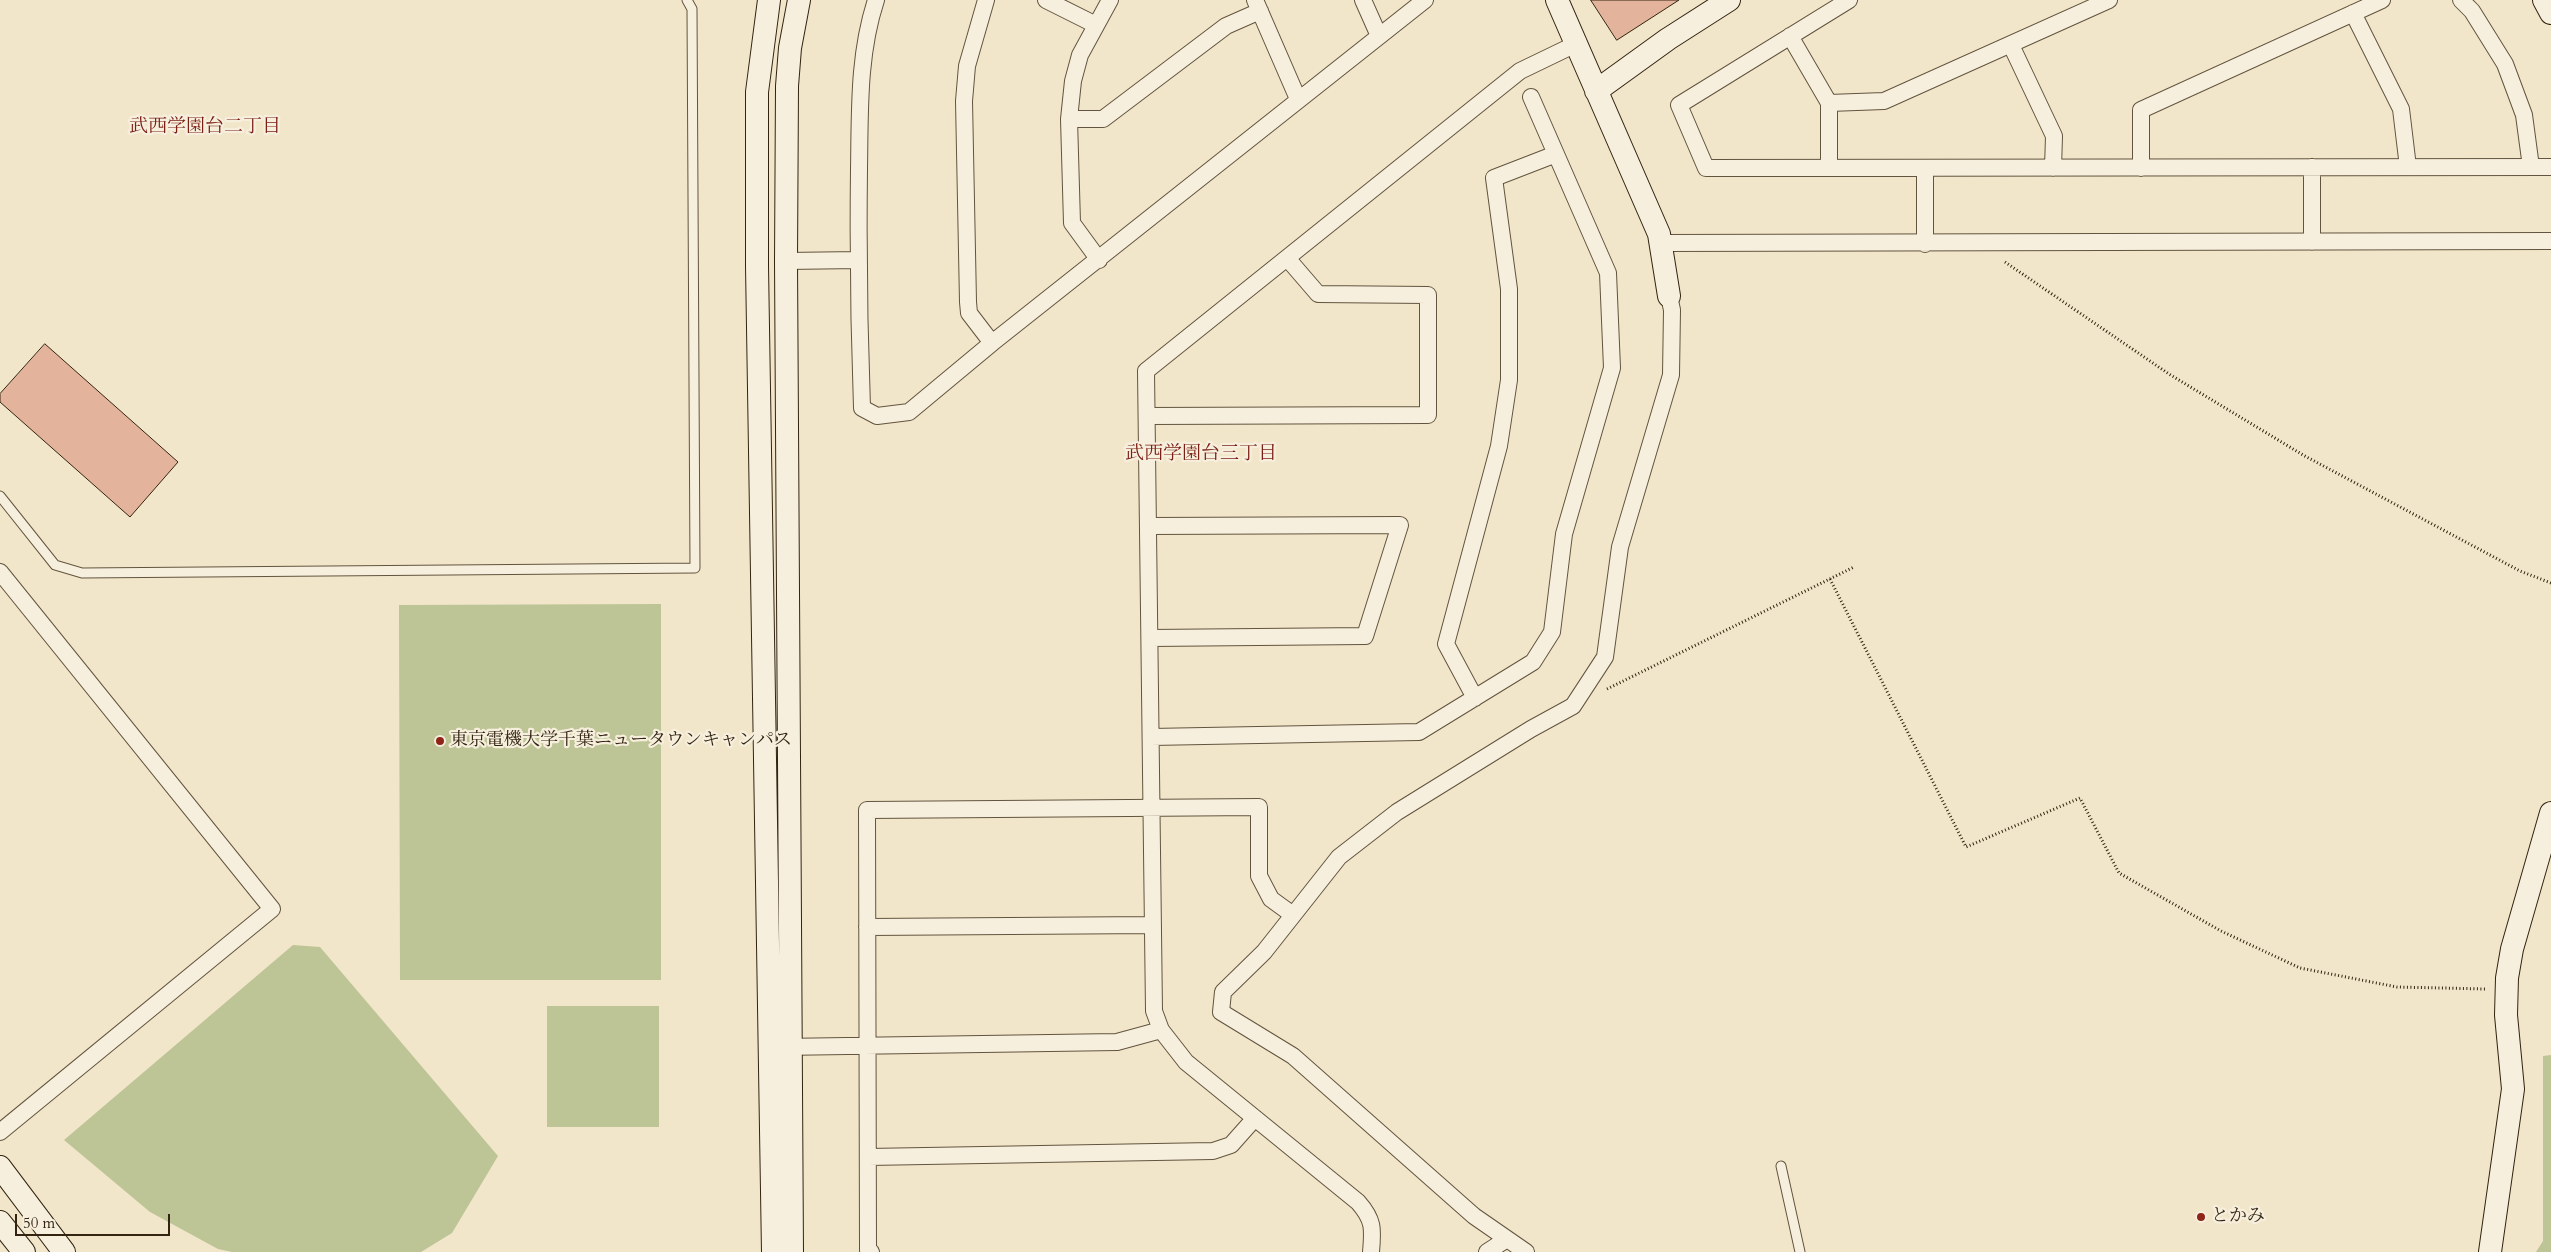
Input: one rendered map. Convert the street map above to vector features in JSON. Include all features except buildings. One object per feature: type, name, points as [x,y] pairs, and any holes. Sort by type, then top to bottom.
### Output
[{"type":"street","points":[[770,0],[757,92],[757,266],[780,1047],[792,1252]]},
{"type":"street","points":[[773,1252],[780,1047],[787,86],[790,48],[800,0]]},
{"type":"street","points":[[876,0],[863,52],[861,79],[858,260],[862,408],[877,416],[909,412],[992,343],[1425,0]]},
{"type":"street","points":[[986,0],[967,66],[964,100],[969,313],[992,343]]},
{"type":"street","points":[[1046,0],[1096,25]]},
{"type":"street","points":[[1099,260],[1072,223],[1069,120],[1073,81],[1080,55],[1110,0]]},
{"type":"street","points":[[1363,0],[1379,36]]},
{"type":"street","points":[[1526,1252],[1474,1216],[1293,1056],[1221,1012],[1223,992],[1264,952],[1339,857],[1397,812],[1531,729],[1573,706],[1605,657],[1620,547],[1671,375],[1672,310],[1661,243],[1558,0]]},
{"type":"street","points":[[1596,91],[1668,39],[1729,0]]},
{"type":"street","points":[[1849,0],[1679,105],[1706,168],[2551,167]]},
{"type":"street","points":[[1829,103],[1884,101],[2109,0]]},
{"type":"street","points":[[2141,168],[2141,110],[2382,0]]},
{"type":"street","points":[[2461,0],[2472,11],[2505,64],[2524,115],[2530,167]]},
{"type":"street","points":[[2544,0],[2551,13]]},
{"type":"street","points":[[1069,120],[1104,120],[1226,26],[1258,6],[1298,99]]},
{"type":"street","points":[[2353,13],[2401,109],[2408,167]]},
{"type":"street","points":[[1790,36],[1829,103],[1828,168]]},
{"type":"street","points":[[1371,1252],[1373,1229],[1369,1214],[1358,1202],[1186,1062],[1161,1030],[1154,1011],[1146,371],[1520,71],[1576,44]]},
{"type":"street","points":[[2011,45],[2054,136],[2052,168]]},
{"type":"street","points":[[1151,737],[1419,732],[1533,662],[1552,632],[1564,534],[1612,368],[1608,273],[1531,97]]},
{"type":"street","points":[[1475,698],[1446,644],[1499,446],[1509,380],[1509,289],[1494,178],[1556,154]]},
{"type":"street","points":[[2312,167],[2312,242]]},
{"type":"street","points":[[1925,168],[1925,244]]},
{"type":"street","points":[[1661,243],[1979,244],[2551,241]]},
{"type":"street","points":[[1147,416],[1428,415],[1428,295],[1318,294],[1287,258]]},
{"type":"street","points":[[786,261],[858,260]]},
{"type":"street","points":[[1148,526],[1400,525],[1365,636],[1150,638]]},
{"type":"street","points":[[0,572],[272,909],[0,1132]]},
{"type":"street","points":[[871,1252],[868,1250],[867,810],[1259,807],[1259,876],[1272,899],[1293,915]]},
{"type":"street","points":[[2490,1252],[2513,1089],[2506,1015],[2506,990],[2512,949],[2551,812]]},
{"type":"street","points":[[867,927],[1153,925]]},
{"type":"street","points":[[780,1047],[1117,1042],[1161,1030]]},
{"type":"street","points":[[868,1157],[1213,1151],[1231,1145],[1255,1118]]},
{"type":"street","points":[[0,1167],[64,1252]]},
{"type":"street","points":[[0,1222],[24,1252]]},
{"type":"street","points":[[1487,1252],[1507,1239]]},
{"type":"lane","points":[[0,496],[55,565],[82,573],[695,568],[692,9],[687,0]]},
{"type":"lane","points":[[1781,1166],[1800,1252]]},
{"type":"path","points":[[1979,244],[2169,374],[2304,456],[2520,571],[2551,583]]},
{"type":"path","points":[[1573,706],[1854,567]]},
{"type":"path","points":[[1830,579],[1966,847],[2080,798],[2118,873],[2221,931],[2300,968],[2397,987],[2506,990]]},
{"type":"green space","points":[[661,604],[661,980],[400,980],[399,605]]},
{"type":"green space","points":[[293,945],[320,947],[498,1156],[452,1233],[421,1252],[232,1252],[218,1249],[150,1212],[64,1140]]},
{"type":"green space","points":[[547,1006],[659,1006],[659,1127],[547,1127]]},
{"type":"green space","points":[[2551,1055],[2551,1252],[2536,1252],[2543,1241],[2543,1056]]},
{"type":"place","name":"東京電機大学千葉ニュータウンキャンパス","points":[[440,741]]},
{"type":"place","name":"とかみ","points":[[2201,1217]]},
{"type":"district","name":"武西学園台二丁目","points":[[205,128]]},
{"type":"district","name":"武西学園台三丁目","points":[[1201,455]]}]
